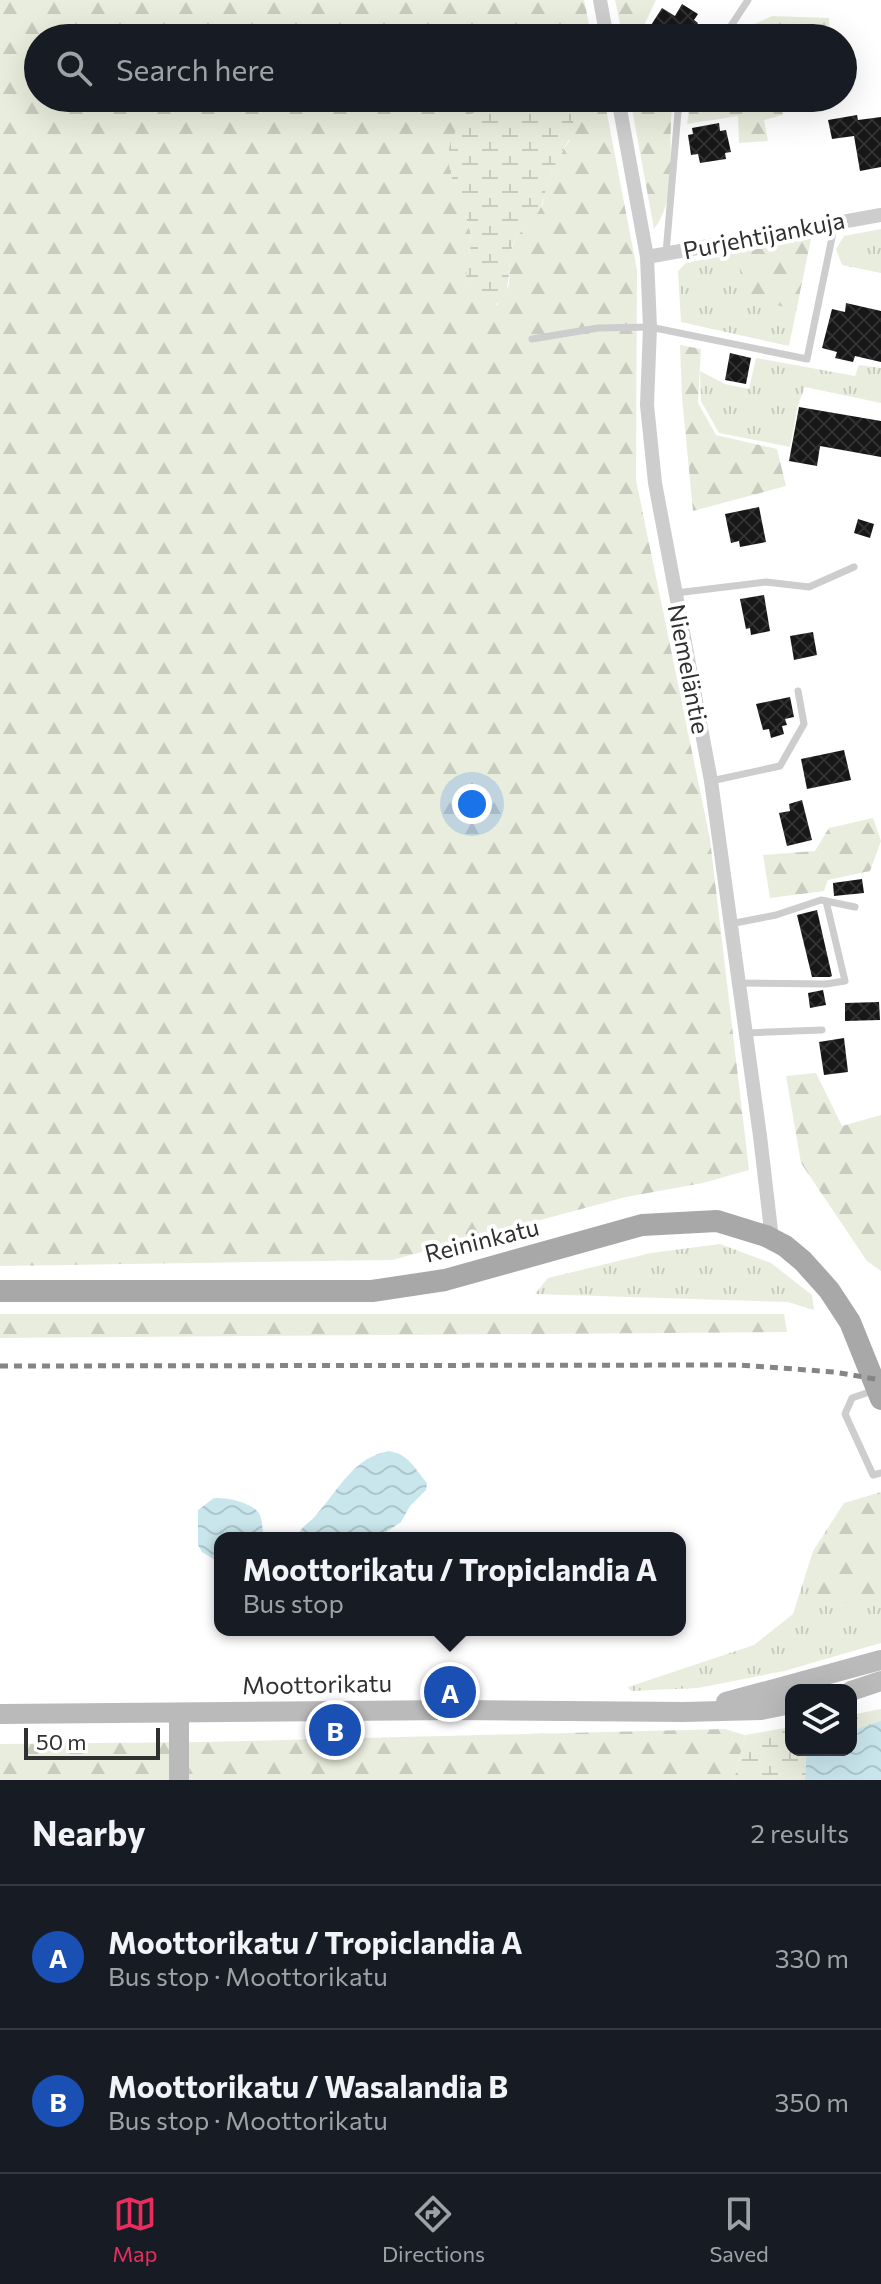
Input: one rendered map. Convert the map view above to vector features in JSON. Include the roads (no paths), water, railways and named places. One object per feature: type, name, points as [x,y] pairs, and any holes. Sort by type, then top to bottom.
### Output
[{"type":"main road","name":"Reininkatu","points":[[0,1291],[372,1291],[445,1280],[642,1225],[717,1221],[772,1239],[803,1261],[829,1290],[850,1322],[879,1394]]},
{"type":"main road","name":"Moottorikatu","points":[[683,1712],[767,1693],[881,1660]]},
{"type":"main road","points":[[857,1689],[881,1681]]},
{"type":"main road","name":"Moottorikatu","points":[[0,1714],[439,1710],[683,1712],[761,1710],[785,1705]]},
{"type":"main road","points":[[179,1713],[179,1780]]},
{"type":"street","points":[[600,0],[604,24]]},
{"type":"street","name":"Niemeläntie","points":[[621,112],[647,257],[650,327],[647,405],[655,483],[711,781],[772,1239]]},
{"type":"street","name":"Purjehtijankuja","points":[[647,257],[881,215]]},
{"type":"lane","points":[[732,24],[748,0]]},
{"type":"lane","points":[[665,255],[678,112]]},
{"type":"lane","points":[[532,339],[598,328],[650,327],[807,359],[835,223]]},
{"type":"lane","points":[[674,593],[766,582],[809,587],[854,567]]},
{"type":"lane","points":[[711,781],[780,766],[804,724],[798,691]]},
{"type":"lane","points":[[730,924],[776,915],[821,900],[855,907]]},
{"type":"lane","points":[[739,983],[826,984],[845,981],[826,901]]},
{"type":"lane","points":[[746,1033],[822,1030]]},
{"type":"lane","points":[[879,1394],[852,1398],[845,1414],[863,1459],[873,1475],[881,1473]]},
{"type":"water","points":[[389,1451],[407,1459],[427,1483],[426,1490],[410,1506],[401,1522],[386,1532],[299,1532],[357,1467],[377,1454]]},
{"type":"water","points":[[214,1498],[234,1500],[259,1513],[263,1532],[214,1532],[214,1559],[202,1552],[198,1545],[198,1510]]},
{"type":"water","points":[[881,1721],[881,1780],[805,1780],[807,1756],[857,1756],[857,1729]]},
{"type":"railway","points":[[0,1366],[740,1365],[834,1372],[881,1380]]},
{"type":"place","name":"Moottorikatu / Tropiclandia A","points":[[450,1692]]},
{"type":"place","name":"Moottorikatu / Wasalandia B","points":[[335,1730]]}]
